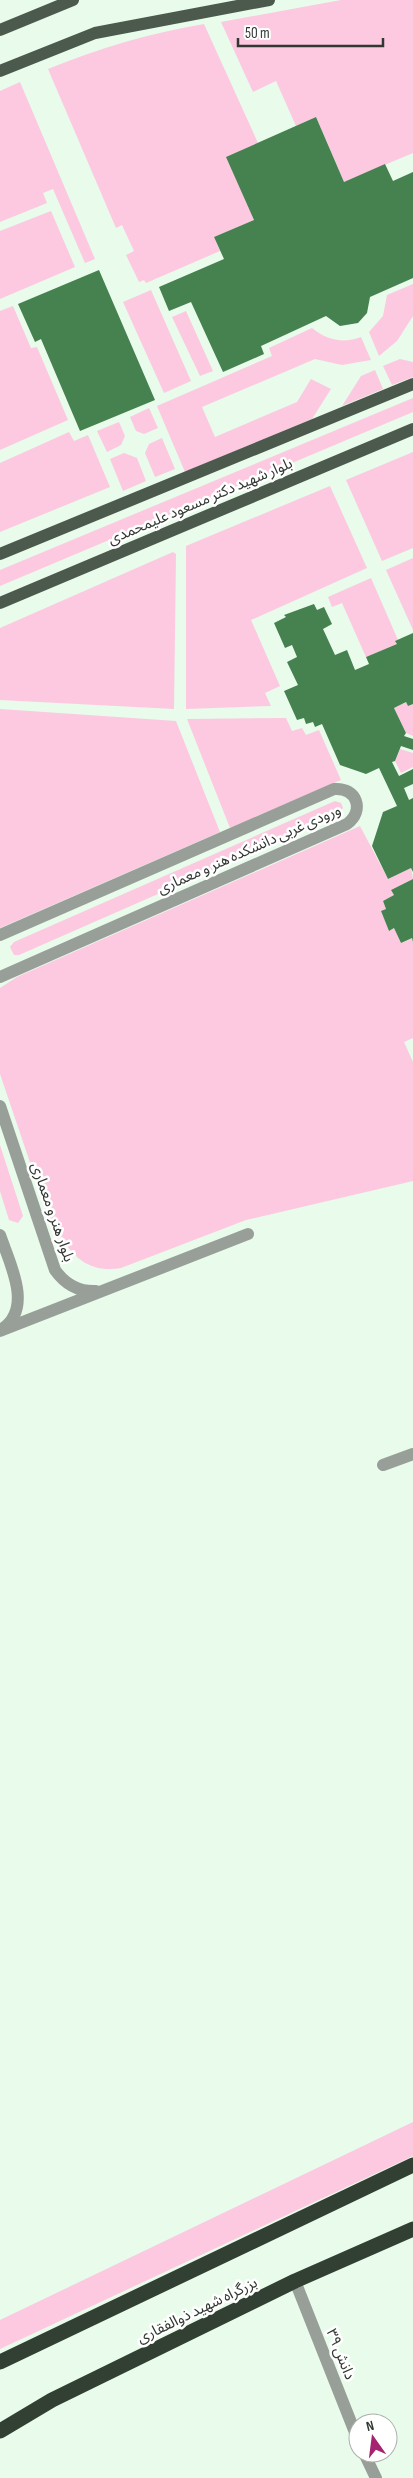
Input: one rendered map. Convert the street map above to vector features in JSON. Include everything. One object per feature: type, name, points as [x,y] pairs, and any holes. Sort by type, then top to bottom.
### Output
[{"type":"highway","points":[[0,2362],[413,2165]]},
{"type":"highway","name":"بزرگراه شهید ذوالفقاری","points":[[0,2431],[52,2400],[295,2281],[413,2229]]},
{"type":"highway","points":[[0,2423],[52,2400]]},
{"type":"main road","points":[[0,30],[74,0]]},
{"type":"main road","points":[[0,71],[95,32],[269,0]]},
{"type":"main road","name":"بلوار شهید دکتر مسعود علیمحمدی","points":[[0,554],[413,384]]},
{"type":"main road","name":"بلوار شهید دکتر مسعود علیمحمدی","points":[[0,603],[413,429]]},
{"type":"street","name":"ورودی غربی دانشکده هنر و معماری","points":[[0,935],[334,789],[346,790],[351,793],[357,803],[356,816],[347,824],[0,977]]},
{"type":"street","name":"بلوار هنر و معماری","points":[[0,1106],[55,1270],[68,1284],[80,1290],[93,1291],[109,1288]]},
{"type":"street","points":[[0,1331],[248,1234]]},
{"type":"street","points":[[0,1235],[18,1297],[14,1317],[0,1331]]},
{"type":"street","points":[[383,1465],[413,1454]]},
{"type":"street","name":"دانش ۳۹","points":[[295,2281],[348,2415]]},
{"type":"street","points":[[369,2463],[376,2478]]},
{"type":"shaded area","points":[[341,0],[413,0],[413,153],[344,182],[316,117],[296,126],[276,81],[253,92],[221,22]]},
{"type":"shaded area","points":[[204,24],[258,143],[227,157],[254,220],[214,237],[220,251],[146,283],[144,280],[139,282],[126,255],[134,251],[122,225],[116,228],[48,69],[86,54],[125,42]]},
{"type":"shaded area","points":[[20,82],[95,259],[85,263],[53,189],[43,193],[47,203],[0,222],[0,91]]},
{"type":"shaded area","points":[[51,211],[75,267],[0,299],[0,231]]},
{"type":"shaded area","points":[[413,284],[413,316],[397,341],[379,356],[369,332],[383,316],[387,295]]},
{"type":"shaded area","points":[[151,290],[191,381],[164,393],[123,302]]},
{"type":"shaded area","points":[[13,306],[31,348],[37,347],[68,420],[0,450],[0,311]]},
{"type":"shaded area","points":[[186,311],[213,371],[200,376],[172,317]]},
{"type":"shaded area","points":[[312,328],[335,340],[361,337],[371,360],[342,365],[315,359],[202,407],[215,437],[297,402],[311,379],[331,389],[312,419],[185,472],[157,406],[272,356],[269,348]]},
{"type":"shaded area","points":[[400,359],[413,362],[413,377],[392,385],[383,366]]},
{"type":"shaded area","points":[[375,370],[383,389],[342,406],[361,376]]},
{"type":"shaded area","points":[[413,398],[413,412],[0,586],[0,570]]},
{"type":"shaded area","points":[[149,408],[158,428],[144,434],[136,431],[130,417]]},
{"type":"shaded area","points":[[119,422],[125,436],[121,445],[107,452],[97,431]]},
{"type":"shaded area","points":[[69,432],[74,441],[88,435],[110,487],[0,532],[0,463]]},
{"type":"shaded area","points":[[162,438],[175,469],[155,477],[145,453],[149,444]]},
{"type":"shaded area","points":[[413,452],[413,548],[382,561],[346,480]]},
{"type":"shaded area","points":[[124,453],[137,458],[146,481],[123,491],[110,459]]},
{"type":"shaded area","points":[[330,486],[367,568],[251,620],[280,686],[265,693],[271,706],[186,709],[186,546]]},
{"type":"shaded area","points":[[173,552],[176,554],[174,709],[0,700],[0,628]]},
{"type":"shaded area","points":[[413,558],[413,630],[386,570]]},
{"type":"shaded area","points":[[371,578],[398,640],[396,641],[397,644],[366,657],[342,603],[332,607],[328,597]]},
{"type":"shaded area","points":[[406,702],[408,706],[413,704],[413,736],[406,733],[394,708]]},
{"type":"shaded area","points":[[0,709],[176,721],[220,832],[0,928]]},
{"type":"shaded area","points":[[286,718],[292,731],[302,728],[306,735],[319,730],[341,780],[230,828],[187,719]]},
{"type":"shaded area","points":[[400,749],[413,753],[413,767],[401,773],[395,761]]},
{"type":"shaded area","points":[[335,801],[341,803],[343,808],[338,815],[19,955],[14,955],[10,947],[14,942]]},
{"type":"shaded area","points":[[360,826],[388,879],[411,868],[413,879],[391,890],[394,895],[383,901],[386,909],[381,911],[389,931],[394,928],[401,943],[412,938],[413,942],[413,1038],[404,1042],[413,1062],[413,1181],[246,1220],[121,1268],[103,1269],[94,1267],[79,1259],[62,1237],[56,1239],[0,1074],[0,988],[17,977]]},
{"type":"shaded area","points":[[0,1145],[23,1216],[18,1223],[9,1220],[0,1191]]},
{"type":"shaded area","points":[[413,2122],[413,2156],[0,2349],[0,2320]]},
{"type":"building","points":[[316,117],[344,182],[385,164],[393,181],[413,172],[413,278],[370,297],[367,313],[358,323],[340,326],[326,316],[261,346],[264,354],[223,372],[191,302],[169,311],[159,287],[224,259],[214,237],[254,220],[226,157]]},
{"type":"building","points":[[99,270],[155,400],[80,431],[41,339],[35,342],[18,304]]},
{"type":"building","points":[[314,604],[317,610],[324,607],[332,624],[323,629],[335,655],[347,650],[355,670],[369,664],[366,657],[397,644],[395,641],[413,633],[413,704],[408,706],[406,702],[394,708],[406,733],[404,736],[413,739],[413,750],[401,746],[395,761],[392,762],[399,776],[413,769],[413,784],[404,788],[409,800],[413,798],[413,872],[411,868],[388,879],[372,846],[383,812],[397,806],[379,768],[366,774],[340,765],[322,724],[315,727],[313,722],[306,724],[304,718],[297,720],[284,691],[298,685],[287,662],[297,657],[292,645],[285,648],[274,623],[286,617],[284,615]]},
{"type":"building","points":[[413,879],[413,942],[412,938],[401,943],[394,928],[389,931],[381,911],[386,909],[383,901],[394,895],[391,890]]}]
